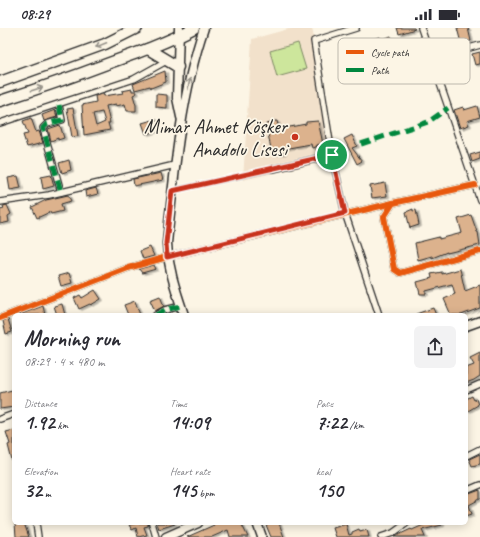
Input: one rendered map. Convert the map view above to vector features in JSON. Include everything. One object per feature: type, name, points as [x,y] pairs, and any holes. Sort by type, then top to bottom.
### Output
[{"type":"highway","points":[[0,82],[105,44],[137,28]]},
{"type":"highway","points":[[0,101],[148,49],[179,32],[194,28]]},
{"type":"highway","points":[[148,49],[178,67]]},
{"type":"main road","points":[[183,313],[167,257],[166,243],[175,165],[182,122],[196,49],[204,28]]},
{"type":"main road","points":[[179,32],[177,98],[182,122]]},
{"type":"main road","points":[[468,325],[480,321]]},
{"type":"main road","points":[[166,537],[193,525]]},
{"type":"main road","points":[[258,525],[262,537]]},
{"type":"street","points":[[356,28],[314,40],[332,155],[345,213],[378,313]]},
{"type":"street","points":[[421,28],[424,38]]},
{"type":"street","points":[[470,48],[480,45]]},
{"type":"street","points":[[0,123],[59,105],[134,79],[168,60]]},
{"type":"street","points":[[440,84],[480,198]]},
{"type":"street","points":[[59,105],[62,120],[47,124],[43,128],[61,192]]},
{"type":"street","points":[[273,169],[332,155]]},
{"type":"street","points":[[0,202],[49,195],[175,165]]},
{"type":"street","points":[[13,313],[128,268],[167,257],[345,213],[475,185]]},
{"type":"street","points":[[393,203],[384,217],[394,269],[400,273],[480,251]]},
{"type":"street","points":[[160,313],[181,306]]},
{"type":"street","points":[[0,318],[12,313]]},
{"type":"street","points":[[468,389],[480,384]]},
{"type":"street","points":[[0,419],[12,415]]},
{"type":"street","points":[[468,455],[480,449]]},
{"type":"street","points":[[468,490],[480,485]]},
{"type":"street","points":[[36,525],[38,537]]},
{"type":"street","points":[[153,525],[156,537]]},
{"type":"street","points":[[381,537],[393,533],[404,525]]},
{"type":"lane","points":[[172,191],[273,169]]},
{"type":"shaded area","points":[[292,28],[312,28],[338,159],[243,180],[252,39]]},
{"type":"green space","points":[[298,43],[306,69],[277,77],[270,51]]},
{"type":"building","points":[[397,28],[414,28],[415,29],[399,34]]},
{"type":"building","points":[[457,28],[468,28],[471,41],[470,38],[460,38]]},
{"type":"building","points":[[480,52],[480,64],[475,65],[472,54]]},
{"type":"building","points":[[165,71],[166,82],[151,88],[150,86],[135,90],[133,84]]},
{"type":"building","points":[[132,89],[132,91],[136,91],[137,93],[133,95],[136,111],[127,111],[125,104],[106,106],[110,130],[84,135],[82,105],[96,102],[95,96],[123,93],[122,91]],"holes":[[[102,112],[105,122],[96,126],[93,114]]]},
{"type":"building","points":[[156,94],[167,95],[167,108],[156,107]]},
{"type":"building","points":[[477,106],[480,117],[467,121],[469,125],[460,128],[454,110],[463,107],[464,110]]},
{"type":"building","points":[[73,108],[78,136],[72,137],[67,109]]},
{"type":"building","points":[[55,110],[57,117],[44,121],[42,115]]},
{"type":"building","points":[[31,118],[36,132],[39,131],[43,143],[27,147],[23,135],[28,134],[23,121]]},
{"type":"building","points":[[156,119],[159,130],[146,134],[142,123]]},
{"type":"building","name":"Mimar Ahmet Köşker Anadolu Lisesi","points":[[272,121],[277,121],[279,129],[306,124],[306,122],[318,121],[323,144],[312,148],[311,144],[283,149],[284,153],[272,154],[266,124],[271,123]]},
{"type":"building","points":[[60,125],[64,138],[58,140],[58,138],[51,141],[48,129]]},
{"type":"building","points":[[352,135],[357,146],[352,148],[362,161],[357,164],[344,139]]},
{"type":"building","points":[[480,152],[480,159],[472,162],[470,155]]},
{"type":"building","points":[[69,160],[71,170],[62,173],[59,163]]},
{"type":"building","points":[[161,173],[163,180],[134,186],[133,179]]},
{"type":"building","points":[[51,175],[54,186],[43,189],[41,177]]},
{"type":"building","points":[[18,176],[21,188],[10,190],[8,178]]},
{"type":"building","points":[[385,183],[387,196],[372,198],[370,186]]},
{"type":"building","points":[[96,188],[98,194],[86,197],[85,191]]},
{"type":"building","points":[[68,195],[71,201],[61,204],[63,211],[51,214],[50,212],[37,218],[32,207],[46,200]]},
{"type":"building","points":[[7,205],[11,214],[8,216],[9,222],[0,224],[0,210],[4,209],[3,206]]},
{"type":"building","points":[[413,209],[413,211],[416,210],[419,225],[410,228],[406,212]]},
{"type":"building","points":[[471,215],[478,232],[480,245],[447,252],[432,258],[432,256],[418,260],[415,243],[462,233],[458,219]]},
{"type":"building","points":[[150,247],[154,256],[143,259],[140,251]]},
{"type":"building","points":[[154,265],[156,269],[142,273],[139,269]]},
{"type":"building","points":[[460,269],[465,291],[480,285],[480,308],[466,313],[450,313],[444,299],[455,294],[452,284],[426,291],[426,294],[420,294],[417,282],[432,278],[431,274],[442,272],[442,274]]},
{"type":"building","points":[[69,273],[72,283],[61,286],[58,276]]},
{"type":"building","points":[[95,290],[101,299],[91,305],[90,304],[79,309],[74,298],[80,295],[82,298]]},
{"type":"building","points":[[160,296],[164,306],[155,311],[150,300]]},
{"type":"building","points":[[135,301],[139,313],[127,313],[124,305]]},
{"type":"building","points":[[62,304],[64,313],[56,313],[54,306]]},
{"type":"building","points":[[43,306],[45,313],[24,313]]},
{"type":"building","points":[[433,308],[435,313],[419,313]]},
{"type":"building","points":[[8,319],[12,332],[6,334],[3,321]]},
{"type":"building","points":[[480,353],[480,376],[468,382],[468,367],[474,365],[470,358]]},
{"type":"building","points":[[12,390],[12,407],[0,409],[0,393]]},
{"type":"building","points":[[472,396],[474,400],[476,399],[478,405],[468,411],[468,398]]},
{"type":"building","points":[[12,430],[12,461],[8,445],[10,444],[6,432]]},
{"type":"building","points":[[480,454],[480,464],[472,466],[469,459]]},
{"type":"building","points":[[480,490],[480,499],[469,505],[472,514],[468,515],[468,494]]},
{"type":"building","points":[[15,525],[25,525],[29,537],[16,537]]},
{"type":"building","points":[[129,525],[148,525],[144,527],[147,535],[138,537],[136,528],[132,530]]},
{"type":"building","points":[[158,525],[172,525],[159,529]]},
{"type":"building","points":[[214,525],[242,525],[248,537],[230,537],[228,530],[212,537],[187,537]]},
{"type":"building","points":[[266,525],[280,525],[284,537],[271,537]]},
{"type":"building","points":[[346,525],[349,535],[359,529],[360,532],[367,530],[369,537],[336,537],[333,528]]},
{"type":"building","points":[[423,525],[442,525],[422,530],[425,537],[394,537],[411,529],[412,530]]},
{"type":"marked path","points":[[59,105],[62,120],[47,124],[43,128],[61,192]]},
{"type":"marked path","points":[[361,144],[428,122],[448,108]]},
{"type":"marked path","points":[[160,313],[181,306]]},
{"type":"cycle path","points":[[475,185],[393,203],[384,217],[394,269],[400,273],[480,251]]},
{"type":"cycle path","points":[[13,313],[128,268],[167,257],[393,203]]},
{"type":"cycle path","points":[[0,318],[12,313]]},
{"type":"place","name":"Mimar Ahmet Köşker Anadolu Lisesi","points":[[295,137]]},
{"type":"route","points":[[332,155],[345,213],[167,257],[166,243],[172,191],[332,155]]}]
